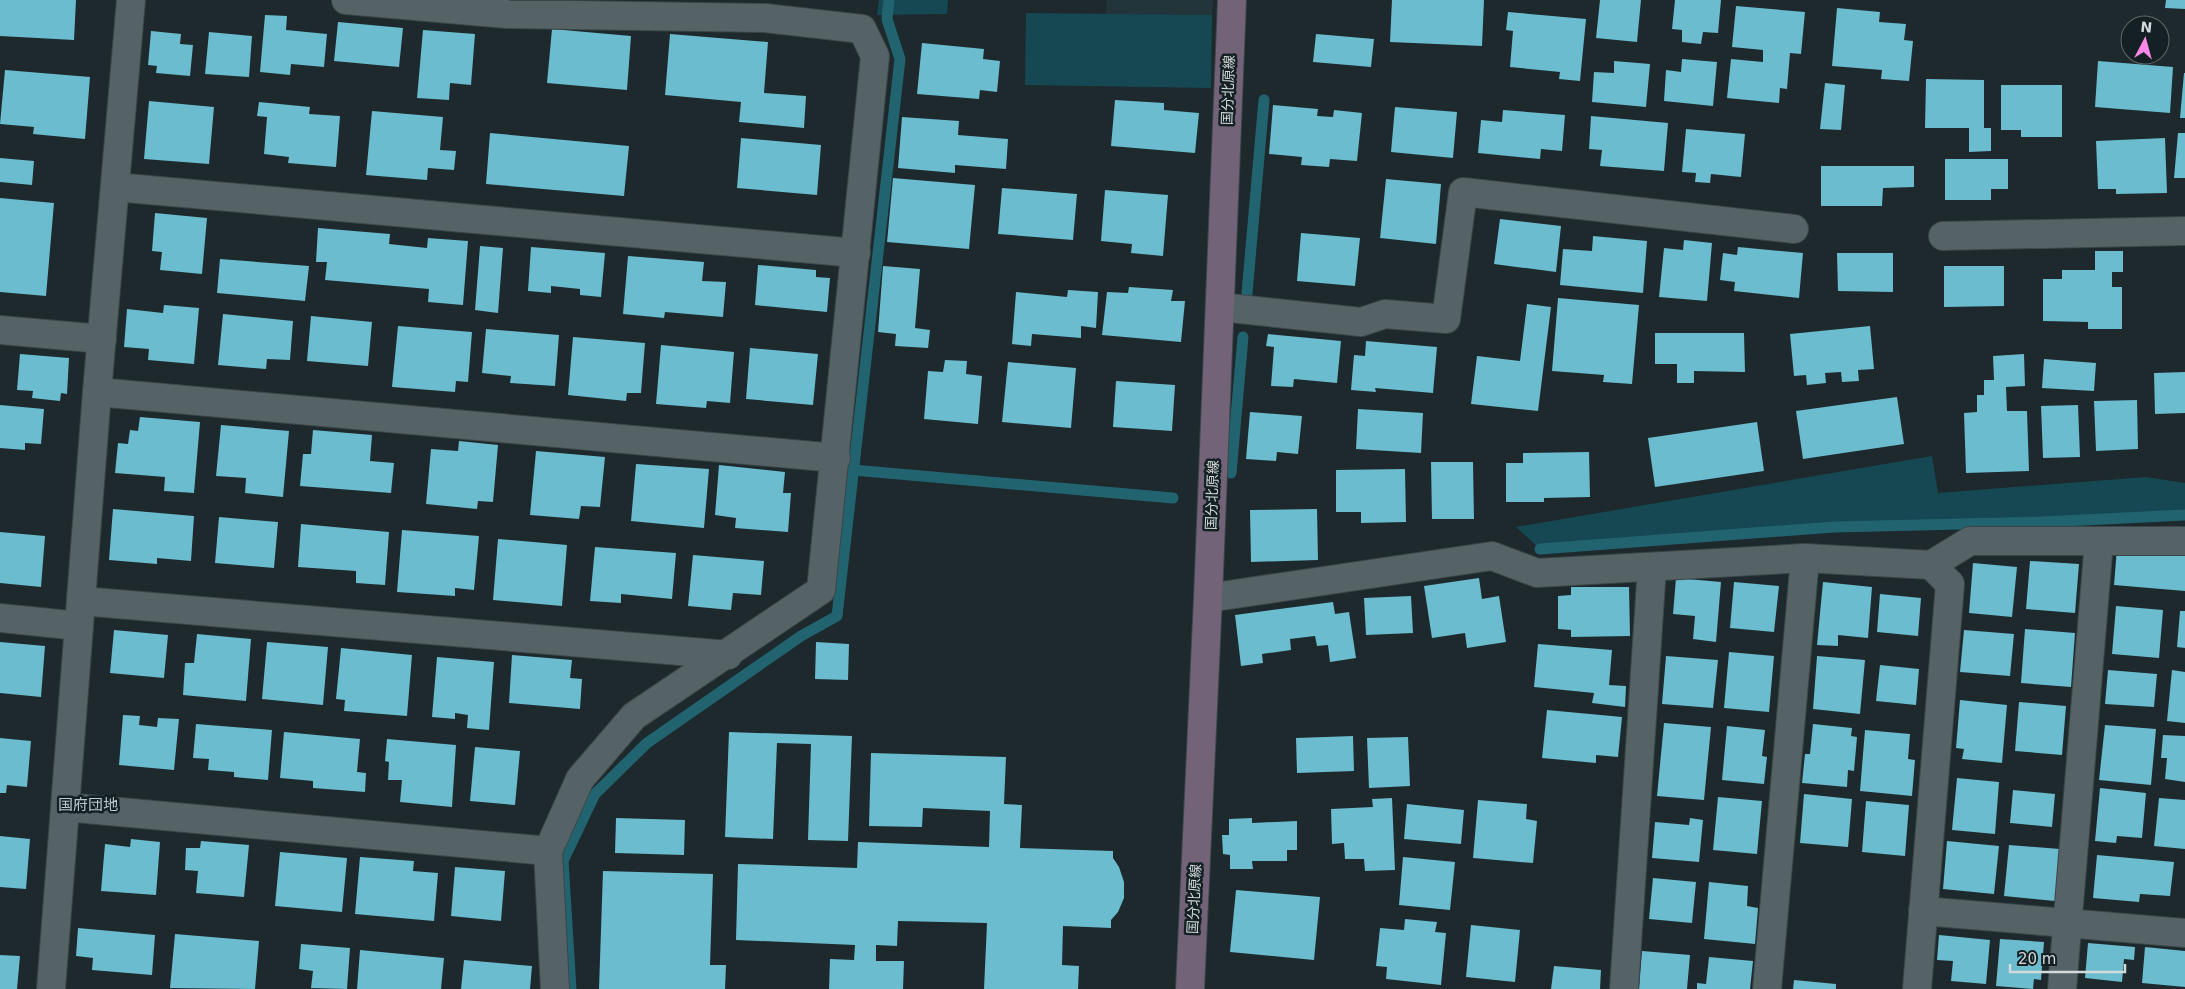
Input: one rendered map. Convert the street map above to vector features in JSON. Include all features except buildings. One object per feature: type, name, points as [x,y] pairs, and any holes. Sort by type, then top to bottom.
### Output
[{"type":"street","points":[[51,989],[97,392],[131,0]]},
{"type":"street","points":[[346,0],[507,14],[765,18],[862,30],[875,56],[836,458],[821,590],[634,716],[580,779],[548,851],[555,989]]},
{"type":"street","name":"国分北原線","points":[[1190,989],[1232,0]]},
{"type":"street","points":[[115,187],[856,253]]},
{"type":"street","points":[[1220,307],[1361,322],[1385,314],[1446,319],[1464,192],[1794,229]]},
{"type":"street","points":[[1943,236],[2185,231]]},
{"type":"street","points":[[0,330],[102,339]]},
{"type":"street","points":[[97,392],[836,458]]},
{"type":"street","points":[[1208,598],[1492,556],[1537,573],[1805,558],[1932,565],[1970,541],[2185,541]]},
{"type":"street","points":[[2062,989],[2099,541]]},
{"type":"street","points":[[1767,989],[1805,558]]},
{"type":"street","points":[[1917,989],[1950,584],[1932,565]]},
{"type":"street","points":[[1624,989],[1652,567]]},
{"type":"street","points":[[0,618],[80,614],[728,654]]},
{"type":"street","points":[[65,808],[548,851]]},
{"type":"street","points":[[1924,911],[2185,933]]},
{"type":"shaded area","points":[[879,0],[948,0],[947,14],[877,15]]},
{"type":"shaded area","points":[[1107,0],[1213,0],[1212,15],[1106,14]]},
{"type":"shaded area","points":[[1026,13],[1212,15],[1211,88],[1025,85]]},
{"type":"shaded area","points":[[1932,456],[1938,493],[2146,477],[2185,483],[2185,515],[2044,522],[1835,527],[1540,549],[1516,527]]},
{"type":"waterway","points":[[571,989],[563,861],[595,794],[647,743],[801,636],[837,616],[900,59],[887,19],[889,0]]},
{"type":"waterway","points":[[1247,293],[1264,100]]},
{"type":"waterway","points":[[1231,473],[1243,337]]},
{"type":"waterway","points":[[853,470],[1173,498]]},
{"type":"waterway","points":[[1540,549],[1835,527],[2044,522],[2185,515]]},
{"type":"district","name":"国府団地","points":[[88,805]]}]
